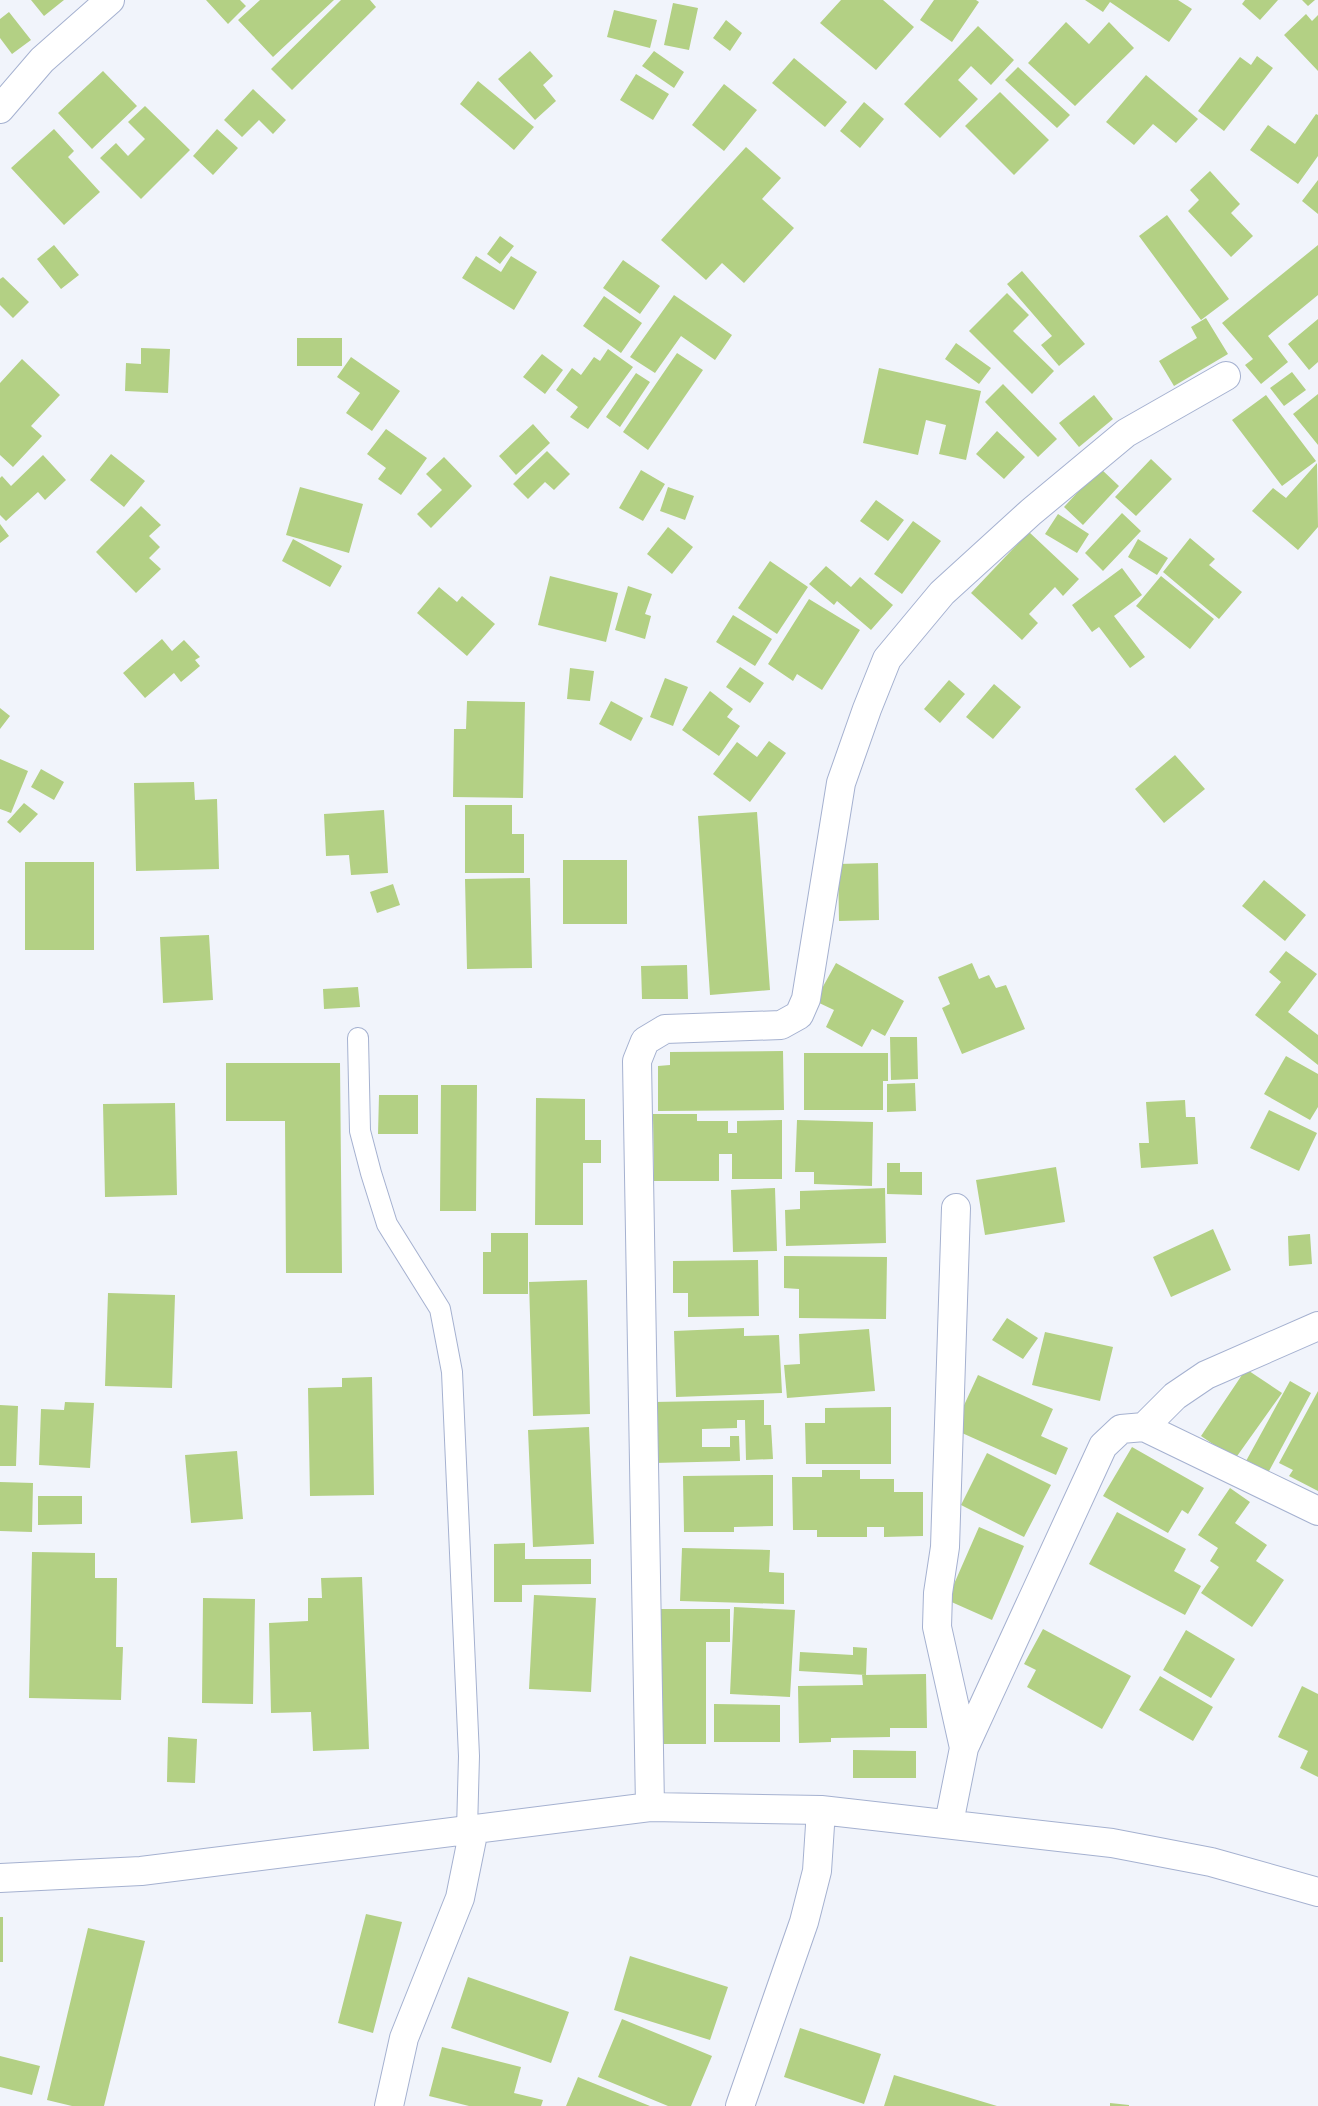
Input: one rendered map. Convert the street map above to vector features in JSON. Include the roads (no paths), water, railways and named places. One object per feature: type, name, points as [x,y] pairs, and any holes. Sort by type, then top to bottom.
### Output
[{"type":"street","points":[[0,109],[42,60],[110,0]]},
{"type":"street","points":[[650,1807],[637,1061],[645,1041],[665,1030],[781,1025],[798,1015],[806,999],[841,783],[867,708],[887,659],[942,593],[1038,506],[1126,433],[1226,376]]},
{"type":"street","points":[[956,1208],[945,1547],[938,1593],[937,1626],[964,1748]]},
{"type":"street","points":[[1144,1427],[1175,1396],[1206,1375],[1318,1326]]},
{"type":"street","points":[[949,1823],[964,1748],[1103,1446],[1121,1429],[1144,1427],[1318,1511]]},
{"type":"street","points":[[0,1878],[141,1871],[650,1807],[821,1810],[949,1823],[1112,1843],[1211,1862],[1318,1892]]},
{"type":"street","points":[[740,2106],[804,1922],[817,1871],[821,1810]]},
{"type":"street","points":[[389,2106],[404,2038],[460,1898],[471,1830]]},
{"type":"lane","points":[[358,1038],[360,1131],[371,1173],[388,1224],[440,1309],[452,1372],[471,1830]]}]
